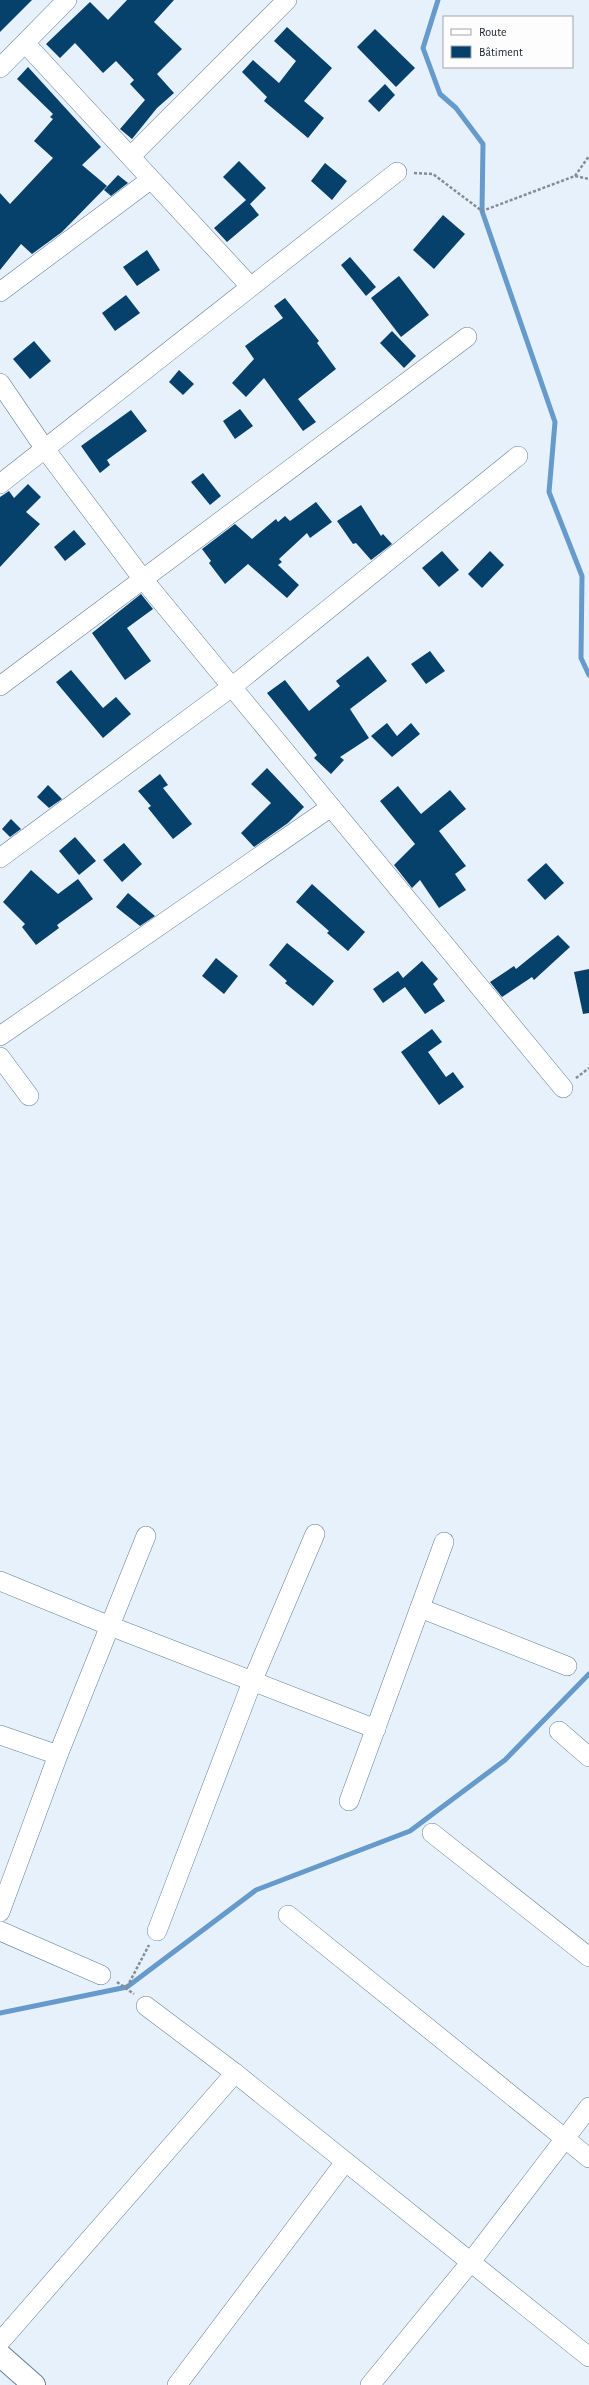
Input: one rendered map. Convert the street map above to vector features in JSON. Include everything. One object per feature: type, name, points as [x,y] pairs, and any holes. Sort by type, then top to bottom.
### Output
[{"type":"main road","points":[[0,2355],[34,2385]]},
{"type":"street","points":[[0,68],[67,0]]},
{"type":"street","points":[[131,156],[287,0]]},
{"type":"street","points":[[25,42],[131,156],[150,180],[250,286]]},
{"type":"street","points":[[0,484],[250,286],[397,172]]},
{"type":"street","points":[[0,292],[150,180]]},
{"type":"street","points":[[0,686],[142,578],[468,337]]},
{"type":"street","points":[[0,384],[45,449],[142,578],[233,686],[331,808],[564,1088]]},
{"type":"street","points":[[0,858],[233,686],[518,456]]},
{"type":"street","points":[[0,1036],[331,808]]},
{"type":"street","points":[[0,1057],[29,1096]]},
{"type":"street","points":[[157,1931],[252,1682],[315,1534]]},
{"type":"street","points":[[0,1912],[58,1756],[146,1536]]},
{"type":"street","points":[[349,1801],[444,1542]]},
{"type":"street","points":[[0,1581],[252,1682],[376,1729]]},
{"type":"street","points":[[420,1608],[567,1666]]},
{"type":"street","points":[[559,1731],[589,1757]]},
{"type":"street","points":[[0,1735],[58,1756]]},
{"type":"street","points":[[432,1833],[589,1957]]},
{"type":"street","points":[[288,1915],[589,2158]]},
{"type":"street","points":[[0,1931],[102,1975]]},
{"type":"street","points":[[146,2006],[235,2073],[589,2357]]},
{"type":"street","points":[[0,2342],[235,2073]]},
{"type":"street","points":[[370,2385],[470,2263],[589,2107]]},
{"type":"street","points":[[177,2385],[345,2162]]},
{"type":"path","points":[[575,176],[589,156]]},
{"type":"path","points":[[397,172],[433,174],[482,211],[575,176],[589,179]]},
{"type":"path","points":[[127,1987],[157,1931]]},
{"type":"path","points":[[102,1975],[127,1987],[146,2006]]},
{"type":"building","points":[[0,0],[32,0],[0,32]]},
{"type":"building","points":[[127,0],[174,0],[154,22],[182,49],[157,74],[174,93],[157,108],[132,139],[120,129],[145,100],[130,84],[134,80],[116,61],[103,73],[75,43],[60,58],[46,44],[90,2],[108,20]]},
{"type":"building","points":[[287,27],[332,68],[304,101],[324,118],[308,138],[264,101],[267,97],[242,72],[253,60],[279,83],[296,61],[274,41]]},
{"type":"building","points":[[375,29],[415,68],[396,87],[357,47]]},
{"type":"building","points":[[28,67],[101,147],[82,165],[107,186],[62,232],[32,254],[21,244],[0,270],[0,193],[10,204],[53,158],[34,141],[53,119],[50,117],[53,114],[17,79]]},
{"type":"building","points":[[385,84],[395,95],[379,112],[368,101]]},
{"type":"building","points":[[239,161],[266,188],[250,204],[259,215],[227,242],[214,228],[246,200],[223,177]]},
{"type":"building","points":[[325,163],[347,181],[332,200],[311,181]]},
{"type":"building","points":[[118,175],[128,183],[111,196],[104,190]]},
{"type":"building","points":[[443,215],[465,234],[434,269],[413,250]]},
{"type":"building","points":[[147,250],[160,270],[137,286],[123,267]]},
{"type":"building","points":[[350,257],[376,287],[366,296],[341,265]]},
{"type":"building","points":[[399,276],[429,315],[401,337],[371,298]]},
{"type":"building","points":[[126,295],[140,313],[115,331],[102,313]]},
{"type":"building","points":[[285,298],[319,341],[317,343],[336,369],[298,399],[316,422],[303,431],[264,378],[246,397],[232,383],[254,359],[245,346],[283,318],[274,306]]},
{"type":"building","points":[[392,331],[416,356],[404,368],[380,343]]},
{"type":"building","points":[[34,341],[51,361],[30,379],[13,359]]},
{"type":"building","points":[[179,370],[194,384],[183,395],[169,382]]},
{"type":"building","points":[[240,409],[253,426],[235,439],[223,421]]},
{"type":"building","points":[[131,410],[147,431],[107,460],[110,465],[100,473],[81,446]]},
{"type":"building","points":[[203,473],[221,496],[210,505],[191,482]]},
{"type":"building","points":[[28,484],[41,497],[26,512],[40,524],[0,567],[0,497],[9,491],[14,498]]},
{"type":"building","points":[[316,502],[332,522],[310,538],[307,533],[279,559],[282,562],[278,565],[299,585],[287,598],[248,564],[225,584],[209,563],[211,561],[202,549],[235,524],[252,539],[276,519],[278,522],[285,516],[290,521]]},
{"type":"building","points":[[361,505],[381,536],[383,534],[392,544],[371,560],[356,543],[353,544],[337,521]]},
{"type":"building","points":[[74,530],[86,544],[65,561],[54,547]]},
{"type":"building","points":[[442,551],[459,570],[439,587],[422,568]]},
{"type":"building","points":[[490,551],[504,565],[482,588],[468,574]]},
{"type":"building","points":[[141,594],[153,609],[127,628],[151,661],[125,680],[92,633]]},
{"type":"building","points":[[430,651],[445,671],[426,684],[411,664]]},
{"type":"building","points":[[368,656],[387,681],[350,709],[369,738],[340,757],[344,760],[331,774],[314,758],[317,755],[267,693],[285,680],[309,711],[340,686],[336,681]]},
{"type":"building","points":[[71,670],[103,708],[116,697],[131,714],[103,738],[56,682]]},
{"type":"building","points":[[387,723],[397,736],[411,723],[420,734],[392,757],[371,736]]},
{"type":"building","points":[[267,768],[304,807],[288,823],[254,847],[241,833],[271,803],[251,784]]},
{"type":"building","points":[[160,774],[168,785],[163,788],[192,824],[173,839],[148,808],[151,806],[138,791]]},
{"type":"building","points":[[48,785],[62,799],[49,808],[37,797]]},
{"type":"building","points":[[398,786],[421,814],[450,790],[466,809],[439,831],[466,866],[455,874],[466,890],[439,908],[420,880],[412,888],[394,865],[415,844],[380,801]]},
{"type":"building","points":[[11,819],[21,829],[10,837],[2,829]]},
{"type":"building","points":[[75,837],[96,861],[79,875],[59,851]]},
{"type":"building","points":[[124,843],[142,864],[122,882],[103,860]]},
{"type":"building","points":[[546,863],[564,883],[545,900],[527,880]]},
{"type":"building","points":[[31,870],[58,894],[78,879],[93,899],[57,925],[59,928],[36,945],[22,927],[25,924],[3,902]]},
{"type":"building","points":[[312,884],[365,932],[348,951],[327,933],[329,931],[296,902]]},
{"type":"building","points":[[128,893],[155,916],[140,926],[116,907]]},
{"type":"building","points":[[558,935],[570,947],[534,980],[532,977],[502,997],[490,982],[514,966],[516,969]]},
{"type":"building","points":[[287,943],[334,981],[313,1006],[285,983],[287,981],[269,965]]},
{"type":"building","points":[[216,958],[238,976],[224,994],[202,976]]},
{"type":"building","points":[[422,961],[438,979],[433,984],[445,1001],[425,1014],[405,987],[383,1003],[373,989],[398,971],[403,978]]},
{"type":"building","points":[[589,969],[589,1013],[583,1014],[574,972]]},
{"type":"building","points":[[432,1029],[442,1042],[428,1052],[446,1077],[453,1072],[464,1087],[439,1105],[401,1052]]},
{"type":"waterway","points":[[438,0],[423,48],[440,94],[456,108],[483,144],[482,211],[555,422],[549,492],[582,576],[581,658],[589,675]]},
{"type":"waterway","points":[[0,2013],[127,1987],[256,1890],[410,1831],[505,1760],[589,1674]]}]
